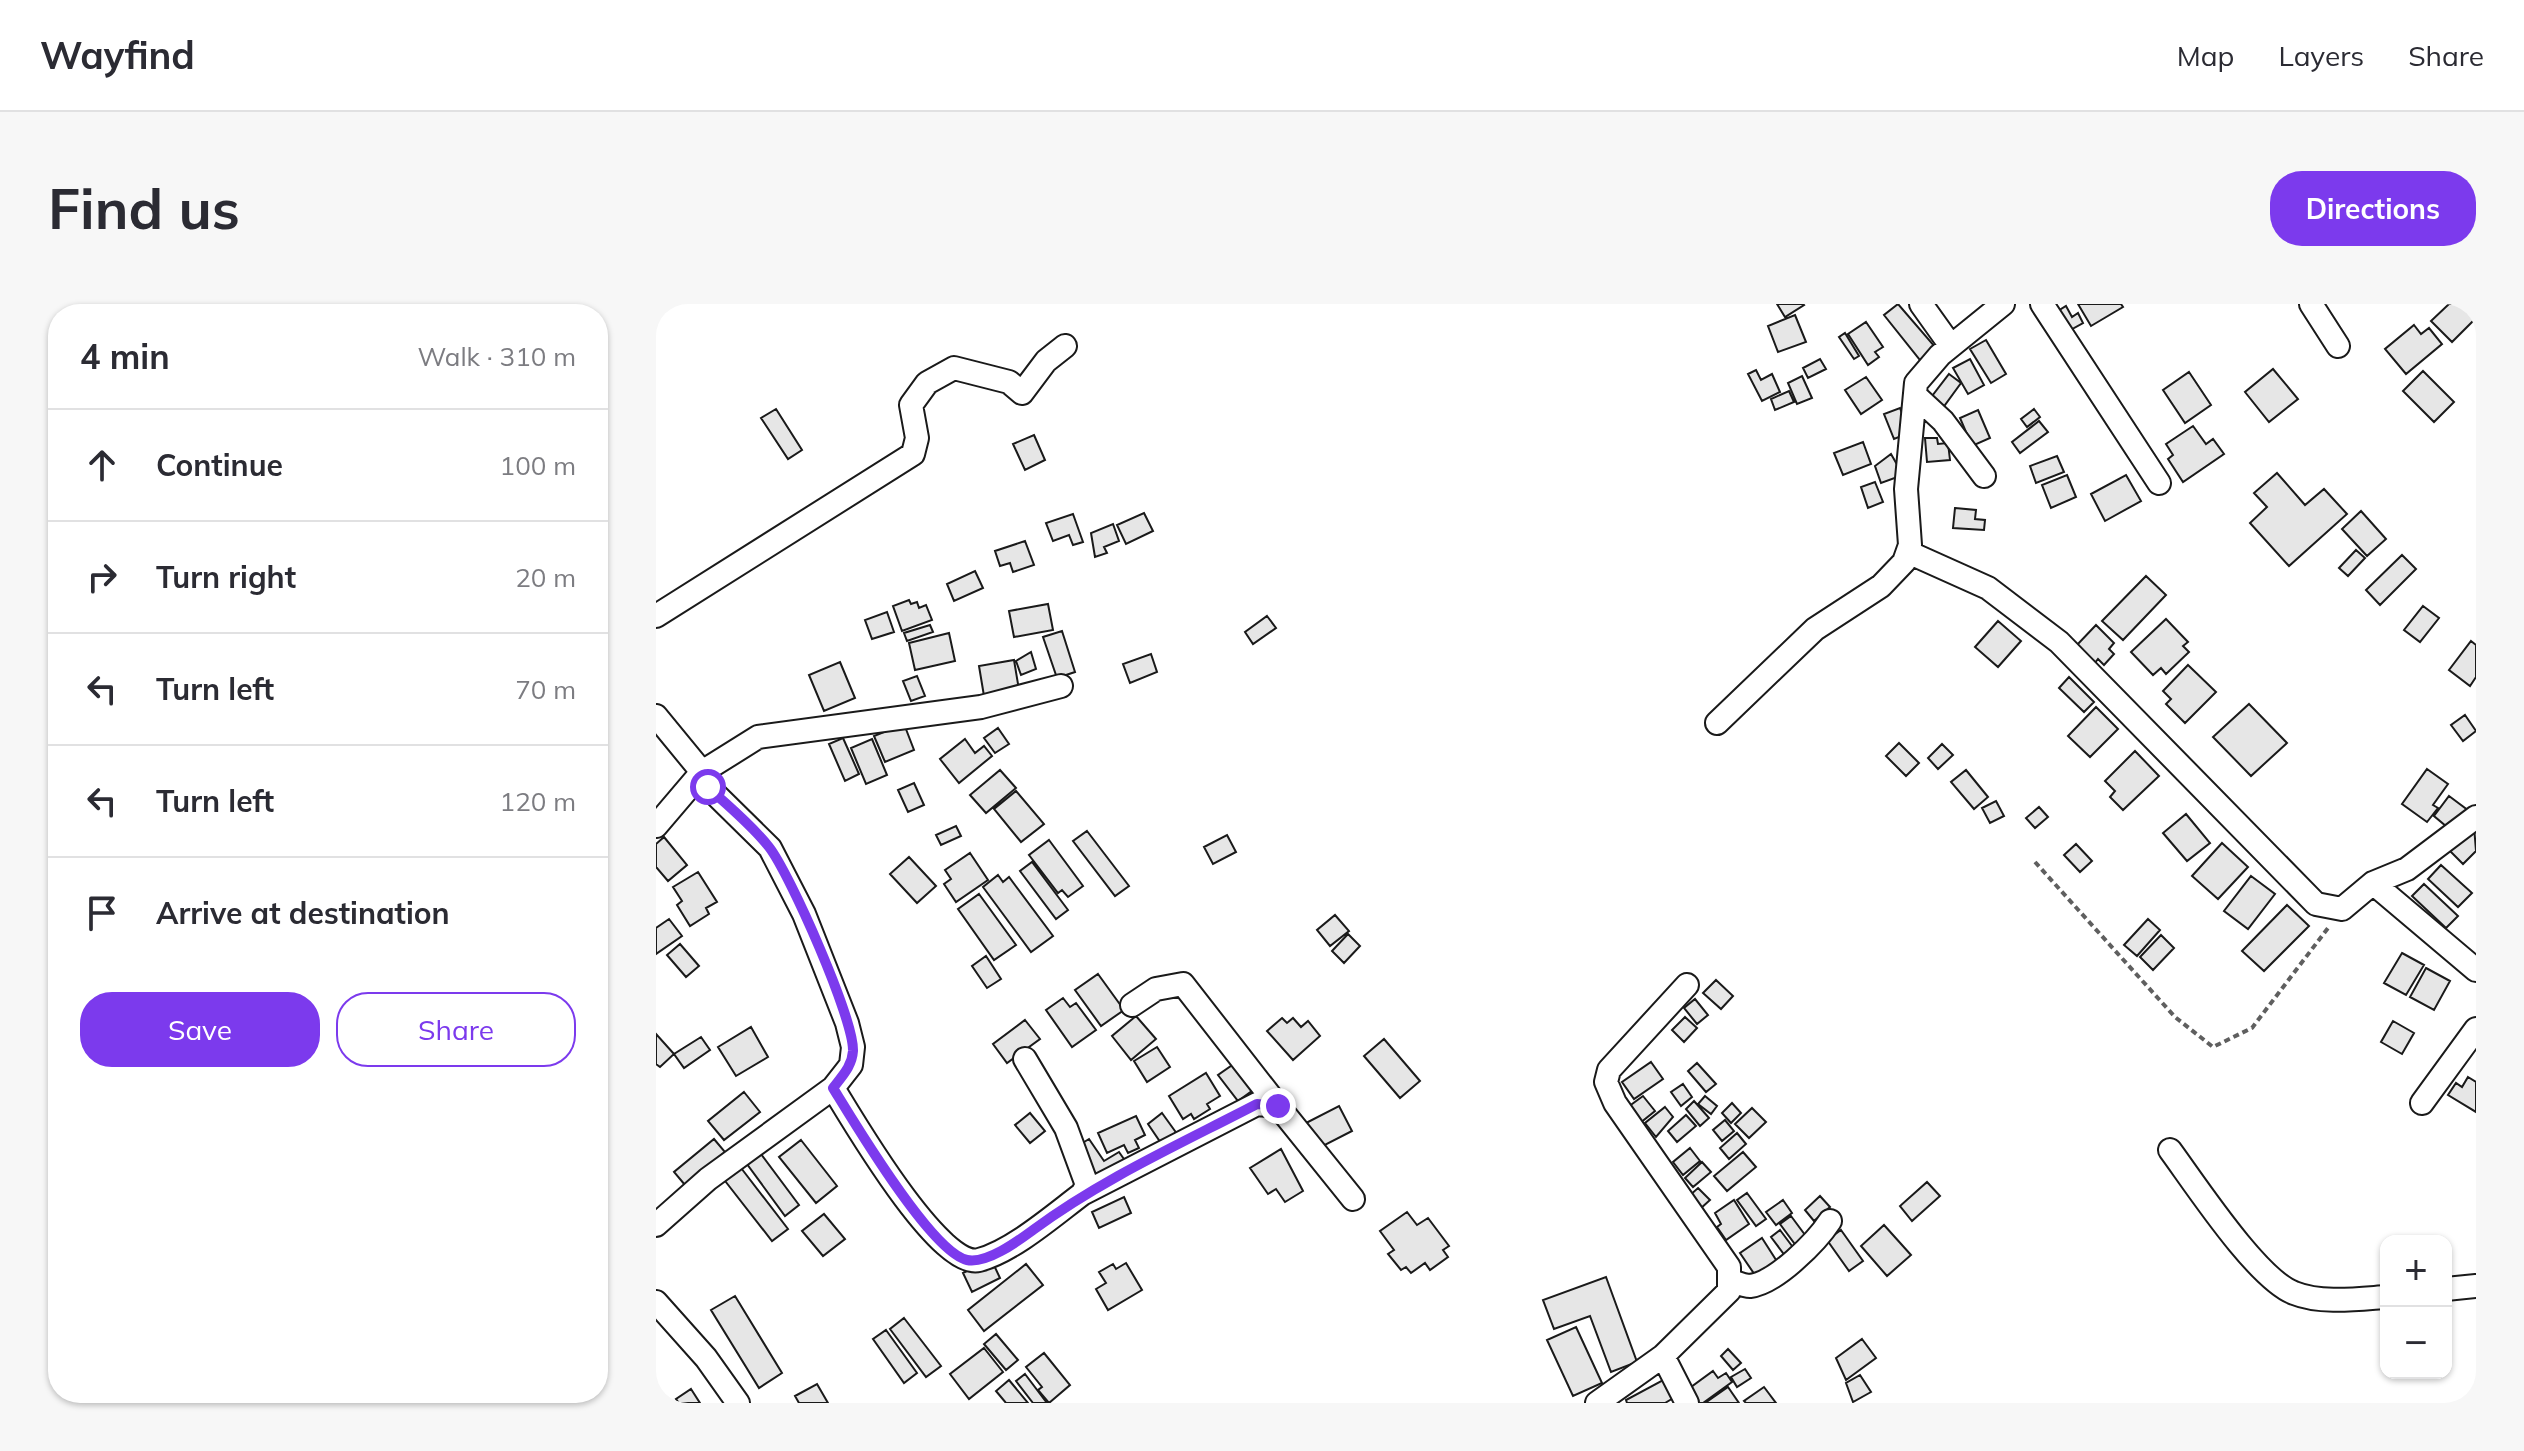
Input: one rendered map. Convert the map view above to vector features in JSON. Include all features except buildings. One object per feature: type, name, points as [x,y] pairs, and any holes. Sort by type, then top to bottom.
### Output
[{"type":"street","points":[[1921,304],[1951,346]]},
{"type":"street","points":[[1717,723],[1815,629],[1843,607],[1881,586],[1910,553],[1907,478],[1916,383],[1951,346],[2003,304]]},
{"type":"street","points":[[2042,304],[2159,483]]},
{"type":"street","points":[[2311,304],[2338,346]]},
{"type":"street","points":[[656,616],[913,454],[917,438],[911,405],[927,383],[954,368],[1009,382],[1022,393],[1046,361],[1065,346]]},
{"type":"street","points":[[1916,396],[1943,421],[1984,476]]},
{"type":"street","points":[[1910,553],[1988,588],[2059,642],[2316,904],[2342,909],[2373,883],[2407,869],[2476,817]]},
{"type":"street","points":[[656,826],[702,772],[758,737],[981,707],[1061,686]]},
{"type":"street","points":[[656,716],[702,772],[708,787],[770,848],[804,914],[847,1023],[853,1047],[851,1065],[833,1088],[708,1179],[656,1225]]},
{"type":"street","points":[[2373,883],[2476,970]]},
{"type":"street","points":[[1132,1005],[1156,989],[1183,984],[1353,1199]]},
{"type":"street","points":[[1597,1403],[1663,1356],[1729,1291],[1729,1267],[1615,1103],[1606,1082],[1609,1070],[1687,985]]},
{"type":"street","points":[[2422,1103],[2476,1029]]},
{"type":"street","points":[[1025,1059],[1071,1140],[1086,1176],[1087,1185],[1082,1194]]},
{"type":"street","points":[[833,1088],[866,1143],[913,1207],[947,1247],[968,1260],[979,1260],[1022,1238],[1082,1194],[1257,1104],[1278,1106]]},
{"type":"street","points":[[2170,1150],[2244,1247],[2276,1282],[2295,1294],[2337,1300],[2380,1297]]},
{"type":"street","points":[[1731,1281],[1749,1286],[1765,1281],[1815,1244],[1830,1221]]},
{"type":"street","points":[[2452,1288],[2476,1286]]},
{"type":"street","points":[[656,1302],[706,1358],[738,1403]]},
{"type":"street","points":[[1663,1356],[1687,1403]]},
{"type":"path","points":[[2035,862],[2175,1017],[2213,1047],[2252,1028],[2342,909]]},
{"type":"route","points":[[708,787],[770,848],[804,914],[847,1023],[853,1047],[851,1065],[833,1088],[866,1143],[913,1207],[956,1255],[979,1260],[1022,1238],[1082,1194],[1257,1104],[1278,1106]]}]
